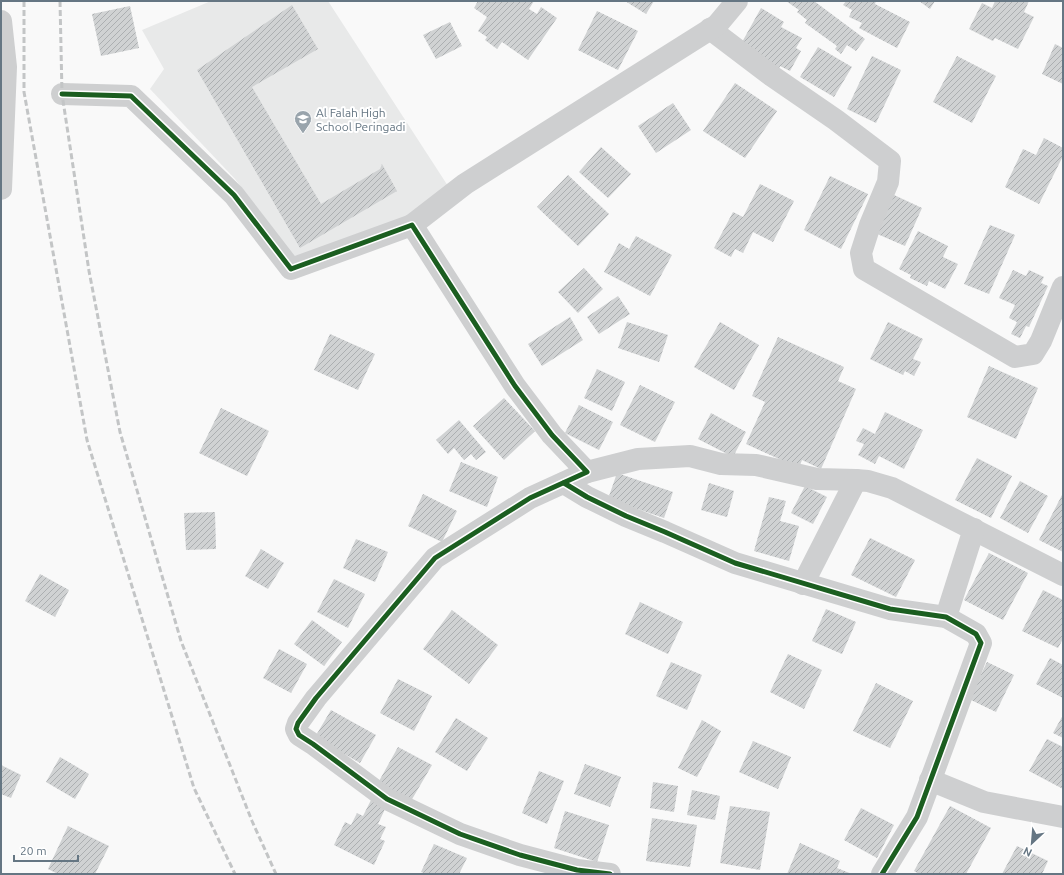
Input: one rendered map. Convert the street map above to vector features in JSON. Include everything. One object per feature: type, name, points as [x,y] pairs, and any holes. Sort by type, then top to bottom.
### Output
[{"type":"street","points":[[62,94],[131,96],[234,195],[291,269],[412,224],[465,184],[717,25],[737,1]]},
{"type":"street","points":[[1,21],[6,67],[1,189]]},
{"type":"street","points":[[710,29],[772,76],[836,120],[890,161],[888,182],[870,225],[861,253],[864,269],[1015,357],[1033,354],[1041,341],[1063,287]]},
{"type":"street","points":[[412,224],[515,386],[552,435],[587,472]]},
{"type":"street","points":[[610,874],[577,870],[527,857],[460,834],[387,799],[319,748],[299,735],[296,729],[298,723],[316,698],[435,558],[530,498],[587,472],[638,459],[690,456],[721,464],[756,465],[817,479],[868,481],[892,488],[1063,575]]},
{"type":"street","points":[[803,584],[856,480]]},
{"type":"street","points":[[564,483],[587,497],[626,516],[735,563],[803,584],[890,608],[946,617],[976,634],[981,643],[917,817],[882,874]]},
{"type":"street","points":[[946,617],[974,529]]},
{"type":"street","points":[[930,780],[984,802],[1063,817]]},
{"type":"shaded area","name":"Al Falah High School Peringadi","points":[[211,1],[328,1],[448,186],[409,215],[296,259],[235,179],[150,89],[164,69],[142,30]]},
{"type":"building","points":[[478,1],[534,1],[529,9],[537,14],[541,7],[557,18],[528,60],[502,42],[497,49],[485,40],[487,37],[478,31],[487,17],[474,8]]},
{"type":"building","points":[[625,1],[654,1],[646,14]]},
{"type":"building","points":[[786,1],[814,1],[865,39],[856,51],[847,45],[841,54],[835,49],[837,46],[805,23],[807,20],[797,12],[799,10]]},
{"type":"building","points":[[846,1],[876,1],[875,4],[910,22],[897,48],[859,28],[862,23],[849,17],[852,10],[843,5]]},
{"type":"building","points":[[919,1],[935,1],[930,9]]},
{"type":"building","points":[[995,1],[1029,1],[1024,12],[1034,17],[1018,49],[995,38],[993,41],[969,29],[982,3],[992,8]]},
{"type":"building","points":[[292,5],[318,49],[252,87],[321,204],[380,169],[382,164],[397,191],[300,248],[197,70]]},
{"type":"building","points":[[130,6],[139,48],[101,56],[92,14]]},
{"type":"building","points":[[761,8],[784,22],[781,27],[802,38],[796,48],[801,51],[790,71],[780,66],[779,69],[741,44]]},
{"type":"building","points":[[597,11],[638,31],[618,70],[578,50]]},
{"type":"building","points":[[450,22],[462,46],[436,59],[423,35]]},
{"type":"building","points":[[1055,44],[1063,48],[1063,84],[1042,74]]},
{"type":"building","points":[[818,47],[852,67],[834,97],[800,77]]},
{"type":"building","points":[[872,56],[901,70],[876,123],[847,109]]},
{"type":"building","points":[[957,56],[996,76],[972,123],[933,102]]},
{"type":"building","points":[[735,83],[777,111],[745,158],[703,131]]},
{"type":"building","points":[[673,103],[691,130],[656,153],[638,126]]},
{"type":"building","points":[[1044,138],[1063,148],[1063,156],[1039,204],[1005,187],[1023,149],[1036,155]]},
{"type":"building","points":[[601,147],[631,174],[608,198],[579,172]]},
{"type":"building","points":[[568,175],[609,214],[578,246],[537,207]]},
{"type":"building","points":[[830,176],[868,194],[841,249],[804,230]]},
{"type":"building","points":[[760,184],[794,201],[773,242],[753,232],[743,253],[735,249],[731,257],[714,248],[733,212],[743,217]]},
{"type":"building","points":[[892,194],[922,208],[905,246],[875,233]]},
{"type":"building","points":[[990,225],[1015,235],[989,294],[964,284]]},
{"type":"building","points":[[918,231],[948,246],[943,257],[958,264],[945,289],[929,281],[927,286],[910,278],[911,275],[899,269]]},
{"type":"building","points":[[636,236],[672,255],[650,296],[604,272],[619,243],[629,249]]},
{"type":"building","points":[[584,268],[603,289],[578,313],[558,292]]},
{"type":"building","points":[[1013,270],[1026,276],[1029,270],[1044,277],[1041,283],[1048,286],[1029,327],[1026,326],[1020,338],[1011,334],[1017,322],[1009,318],[1015,305],[999,298]]},
{"type":"building","points":[[618,296],[630,314],[599,334],[587,317]]},
{"type":"building","points":[[570,317],[583,340],[542,366],[528,344]]},
{"type":"building","points":[[627,322],[668,335],[659,362],[618,348]]},
{"type":"building","points":[[720,322],[759,345],[734,390],[694,367]]},
{"type":"building","points":[[888,322],[923,339],[913,359],[921,362],[914,376],[905,371],[903,375],[870,359]]},
{"type":"building","points":[[330,334],[375,354],[358,390],[314,370]]},
{"type":"building","points":[[778,337],[844,367],[838,381],[856,389],[821,469],[802,460],[799,468],[746,444],[765,402],[752,396]]},
{"type":"building","points":[[989,366],[1038,388],[1016,439],[967,417]]},
{"type":"building","points":[[597,369],[625,382],[612,411],[584,398]]},
{"type":"building","points":[[640,385],[675,402],[655,442],[620,425]]},
{"type":"building","points":[[504,398],[535,431],[504,460],[473,426]]},
{"type":"building","points":[[579,405],[613,422],[599,450],[565,433]]},
{"type":"building","points":[[221,408],[269,431],[247,476],[199,453]]},
{"type":"building","points":[[885,412],[923,430],[904,469],[879,456],[875,464],[858,455],[864,444],[856,441],[863,428],[875,434]]},
{"type":"building","points":[[711,413],[746,432],[733,457],[698,439]]},
{"type":"building","points":[[459,420],[486,452],[476,460],[471,454],[464,460],[454,448],[448,454],[436,440]]},
{"type":"building","points":[[977,458],[1012,476],[991,518],[955,500]]},
{"type":"building","points":[[461,462],[498,477],[487,507],[449,491]]},
{"type":"building","points":[[617,473],[673,492],[664,518],[608,499]]},
{"type":"building","points":[[1020,481],[1048,496],[1028,533],[1000,518]]},
{"type":"building","points":[[709,483],[734,491],[727,517],[701,510]]},
{"type":"building","points":[[805,486],[827,497],[813,524],[791,513]]},
{"type":"building","points":[[1063,493],[1063,552],[1039,540]]},
{"type":"building","points":[[423,494],[457,511],[442,542],[408,526]]},
{"type":"building","points":[[769,497],[786,501],[780,521],[799,526],[789,561],[754,551]]},
{"type":"building","points":[[215,512],[216,549],[186,550],[184,513]]},
{"type":"building","points":[[870,538],[915,560],[896,597],[851,575]]},
{"type":"building","points":[[356,539],[388,552],[375,582],[343,568]]},
{"type":"building","points":[[261,549],[284,563],[268,589],[245,576]]},
{"type":"building","points":[[989,553],[1028,573],[1003,620],[964,600]]},
{"type":"building","points":[[40,574],[69,590],[55,617],[25,601]]},
{"type":"building","points":[[334,579],[365,594],[348,628],[317,612]]},
{"type":"building","points":[[1043,590],[1063,600],[1063,639],[1058,648],[1022,631]]},
{"type":"building","points":[[640,602],[683,622],[668,654],[625,634]]},
{"type":"building","points":[[826,609],[856,622],[842,654],[812,641]]},
{"type":"building","points":[[452,610],[498,645],[469,684],[423,649]]},
{"type":"building","points":[[312,620],[342,642],[324,666],[294,644]]},
{"type":"building","points":[[279,649],[307,664],[291,693],[263,678]]},
{"type":"building","points":[[788,654],[822,670],[804,709],[770,692]]},
{"type":"building","points":[[1050,658],[1063,665],[1063,698],[1036,684]]},
{"type":"building","points":[[671,662],[702,675],[687,710],[656,696]]},
{"type":"building","points":[[987,662],[1014,675],[996,712],[969,699]]},
{"type":"building","points":[[398,679],[432,696],[414,731],[380,713]]},
{"type":"building","points":[[876,683],[913,701],[890,748],[853,731]]},
{"type":"building","points":[[331,710],[376,735],[360,763],[315,737]]},
{"type":"building","points":[[1063,715],[1063,738],[1053,733]]},
{"type":"building","points":[[456,718],[488,738],[467,771],[435,752]]},
{"type":"building","points":[[702,720],[721,731],[697,777],[678,768]]},
{"type":"building","points":[[1047,739],[1063,747],[1063,789],[1029,771]]},
{"type":"building","points":[[753,741],[791,757],[778,789],[739,772]]},
{"type":"building","points":[[398,747],[432,765],[411,801],[378,783]]},
{"type":"building","points":[[60,757],[89,774],[75,799],[46,782]]},
{"type":"building","points":[[585,764],[621,777],[610,807],[574,794]]},
{"type":"building","points":[[1,765],[21,775],[11,798],[1,794]]},
{"type":"building","points":[[539,771],[564,781],[547,824],[522,813]]},
{"type":"building","points":[[653,782],[678,786],[674,812],[650,808]]},
{"type":"building","points":[[692,790],[720,796],[715,820],[687,815]]},
{"type":"building","points":[[371,800],[386,807],[378,824],[386,827],[380,839],[385,841],[374,865],[334,845],[345,822],[351,825],[357,813],[363,816]]},
{"type":"building","points":[[730,806],[770,812],[760,870],[720,863]]},
{"type":"building","points":[[950,806],[991,828],[966,874],[919,874],[914,871]]},
{"type":"building","points":[[861,808],[894,825],[877,858],[844,840]]},
{"type":"building","points":[[565,811],[609,825],[597,862],[554,848]]},
{"type":"building","points":[[652,818],[697,825],[690,867],[646,861]]},
{"type":"building","points":[[68,826],[109,846],[95,874],[58,874],[48,869]]},
{"type":"building","points":[[800,843],[840,861],[837,868],[852,874],[787,874]]},
{"type":"building","points":[[434,844],[467,858],[459,874],[427,874],[421,872]]},
{"type":"building","points":[[1017,846],[1048,861],[1042,874],[1002,874]]},
{"type":"railway","points":[[24,1],[24,92],[87,440],[194,788],[235,874]]},
{"type":"railway","points":[[60,1],[62,94],[89,271],[120,432],[181,641],[252,821],[276,874]]},
{"type":"cycle path","points":[[62,94],[131,96],[234,195],[291,269],[412,225],[515,386],[552,435],[587,472],[530,498],[435,558],[316,698],[298,723],[296,729],[299,735],[387,799],[460,834],[520,855],[577,870],[610,874]]},
{"type":"cycle path","points":[[564,483],[587,497],[626,516],[735,563],[890,609],[946,617],[976,634],[981,643],[917,817],[882,874]]},
{"type":"place","name":"Al Falah High School Peringadi","points":[[303,134]]}]
